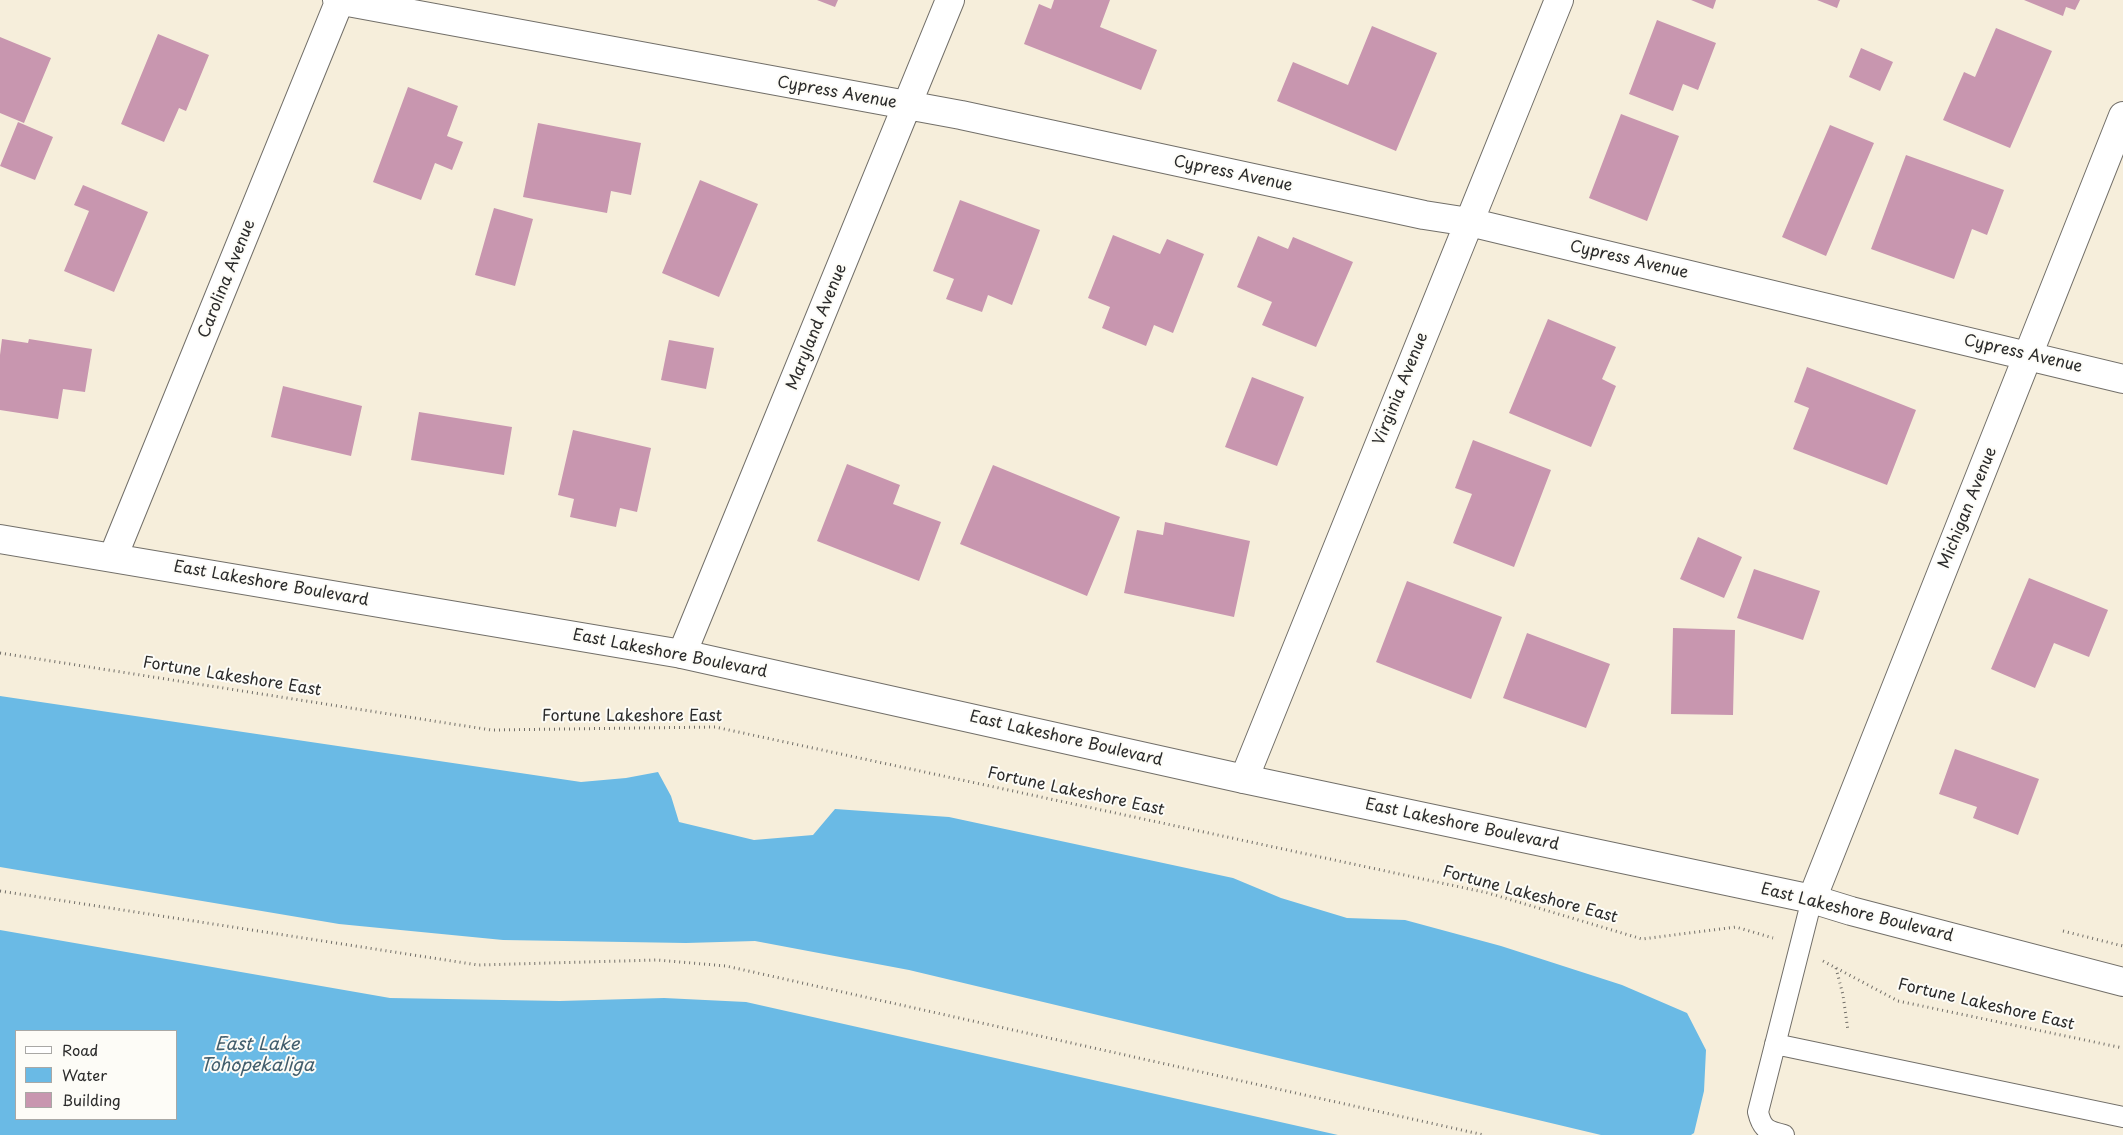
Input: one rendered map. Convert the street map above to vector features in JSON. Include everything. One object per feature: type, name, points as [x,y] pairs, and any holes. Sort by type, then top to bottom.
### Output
[{"type":"street","name":"Cypress Avenue","points":[[339,0],[961,115],[1424,215],[1469,222],[2123,379]]},
{"type":"street","name":"Carolina Avenue","points":[[114,557],[339,0]]},
{"type":"street","name":"Maryland Avenue","points":[[682,654],[950,0]]},
{"type":"street","name":"Virginia Avenue","points":[[1244,779],[1559,0]]},
{"type":"street","name":"Michigan Avenue","points":[[1812,899],[2123,116]]},
{"type":"street","name":"East Lakeshore Boulevard","points":[[0,539],[682,654],[1244,779],[1812,899],[1850,911],[2123,982]]},
{"type":"lane","points":[[1784,1135],[1770,1131],[1761,1124],[1758,1112],[1812,899]]},
{"type":"lane","points":[[1775,1044],[2123,1117]]},
{"type":"path","name":"Fortune Lakeshore East","points":[[0,654],[491,730],[715,727],[1488,893],[1642,939],[1736,927],[1793,944],[1898,1001],[2123,1048]]},
{"type":"path","points":[[0,890],[478,965],[658,960],[726,966],[1484,1135]]},
{"type":"path","points":[[1836,968],[1843,995],[1849,1038]]},
{"type":"water","points":[[0,696],[581,782],[626,778],[658,772],[671,796],[679,822],[754,840],[813,835],[835,809],[949,817],[1233,878],[1281,898],[1347,918],[1405,920],[1501,946],[1622,985],[1687,1013],[1706,1050],[1704,1091],[1694,1133],[1691,1135],[1601,1135],[909,970],[755,941],[686,943],[503,940],[339,924],[0,867]]},
{"type":"water","name":"East Lake Tohopekaliga","points":[[0,930],[390,998],[560,1001],[664,998],[746,1002],[1338,1135],[0,1135]]},
{"type":"building","points":[[817,0],[838,0],[835,7]]},
{"type":"building","points":[[1054,0],[1110,0],[1100,27],[1157,50],[1141,90],[1024,44],[1039,4],[1051,9]]},
{"type":"building","points":[[1691,0],[1716,0],[1713,9]]},
{"type":"building","points":[[1817,0],[1840,0],[1837,8]]},
{"type":"building","points":[[2024,0],[2080,0],[2075,10],[2066,7],[2063,16]]},
{"type":"building","points":[[1657,20],[1716,43],[1698,90],[1683,84],[1673,111],[1629,94]]},
{"type":"building","points":[[1372,26],[1437,53],[1396,151],[1277,101],[1293,62],[1348,85]]},
{"type":"building","points":[[1996,28],[2052,51],[2010,148],[1943,120],[1964,72],[1975,77]]},
{"type":"building","points":[[158,34],[209,55],[186,111],[179,108],[164,142],[121,124]]},
{"type":"building","points":[[0,37],[51,58],[24,123],[0,113]]},
{"type":"building","points":[[1861,48],[1893,62],[1880,91],[1849,77]]},
{"type":"building","points":[[408,87],[458,106],[447,136],[463,142],[452,170],[435,163],[421,200],[373,182]]},
{"type":"building","points":[[1621,114],[1679,136],[1647,221],[1589,198]]},
{"type":"building","points":[[18,122],[53,137],[35,180],[0,166]]},
{"type":"building","points":[[538,123],[641,143],[631,195],[611,191],[607,213],[523,197]]},
{"type":"building","points":[[1830,125],[1874,143],[1826,256],[1782,237]]},
{"type":"building","points":[[1906,155],[2004,190],[1987,235],[1972,229],[1954,279],[1871,249]]},
{"type":"building","points":[[700,180],[758,204],[719,297],[662,273]]},
{"type":"building","points":[[83,185],[148,212],[114,292],[64,271],[89,211],[74,205]]},
{"type":"building","points":[[960,200],[1040,230],[1012,305],[988,295],[982,312],[946,299],[954,279],[933,271]]},
{"type":"building","points":[[494,208],[533,219],[515,286],[475,275]]},
{"type":"building","points":[[1113,235],[1160,254],[1167,239],[1204,254],[1173,333],[1154,325],[1146,346],[1102,328],[1110,307],[1088,298]]},
{"type":"building","points":[[1258,236],[1288,249],[1293,237],[1353,262],[1316,347],[1262,325],[1272,302],[1237,287]]},
{"type":"building","points":[[1548,319],[1616,347],[1602,379],[1616,386],[1591,447],[1509,413]]},
{"type":"building","points":[[2,339],[28,343],[29,339],[92,349],[85,392],[63,389],[58,419],[0,410],[0,355]]},
{"type":"building","points":[[669,340],[714,348],[706,389],[661,380]]},
{"type":"building","points":[[1807,367],[1916,410],[1887,485],[1793,449],[1809,408],[1794,402]]},
{"type":"building","points":[[1252,377],[1304,397],[1277,466],[1225,447]]},
{"type":"building","points":[[283,386],[362,406],[351,456],[271,437]]},
{"type":"building","points":[[419,412],[512,427],[504,475],[411,460]]},
{"type":"building","points":[[573,430],[651,448],[637,512],[620,508],[616,527],[570,517],[574,499],[558,495]]},
{"type":"building","points":[[1473,440],[1551,470],[1514,567],[1453,543],[1472,494],[1455,488]]},
{"type":"building","points":[[847,464],[900,485],[893,504],[941,522],[919,581],[817,541]]},
{"type":"building","points":[[993,465],[1120,517],[1087,596],[960,544]]},
{"type":"building","points":[[1165,522],[1250,541],[1234,617],[1124,593],[1137,530],[1163,535]]},
{"type":"building","points":[[1698,537],[1742,557],[1724,598],[1680,579]]},
{"type":"building","points":[[1754,569],[1820,591],[1803,640],[1737,618]]},
{"type":"building","points":[[2029,578],[2108,610],[2089,657],[2054,643],[2035,688],[1991,669]]},
{"type":"building","points":[[1407,581],[1502,617],[1471,699],[1376,662]]},
{"type":"building","points":[[1673,628],[1735,630],[1733,715],[1671,714]]},
{"type":"building","points":[[1527,633],[1610,664],[1586,728],[1503,698]]},
{"type":"building","points":[[1955,749],[2039,779],[2018,835],[1973,818],[1977,807],[1939,794]]}]
